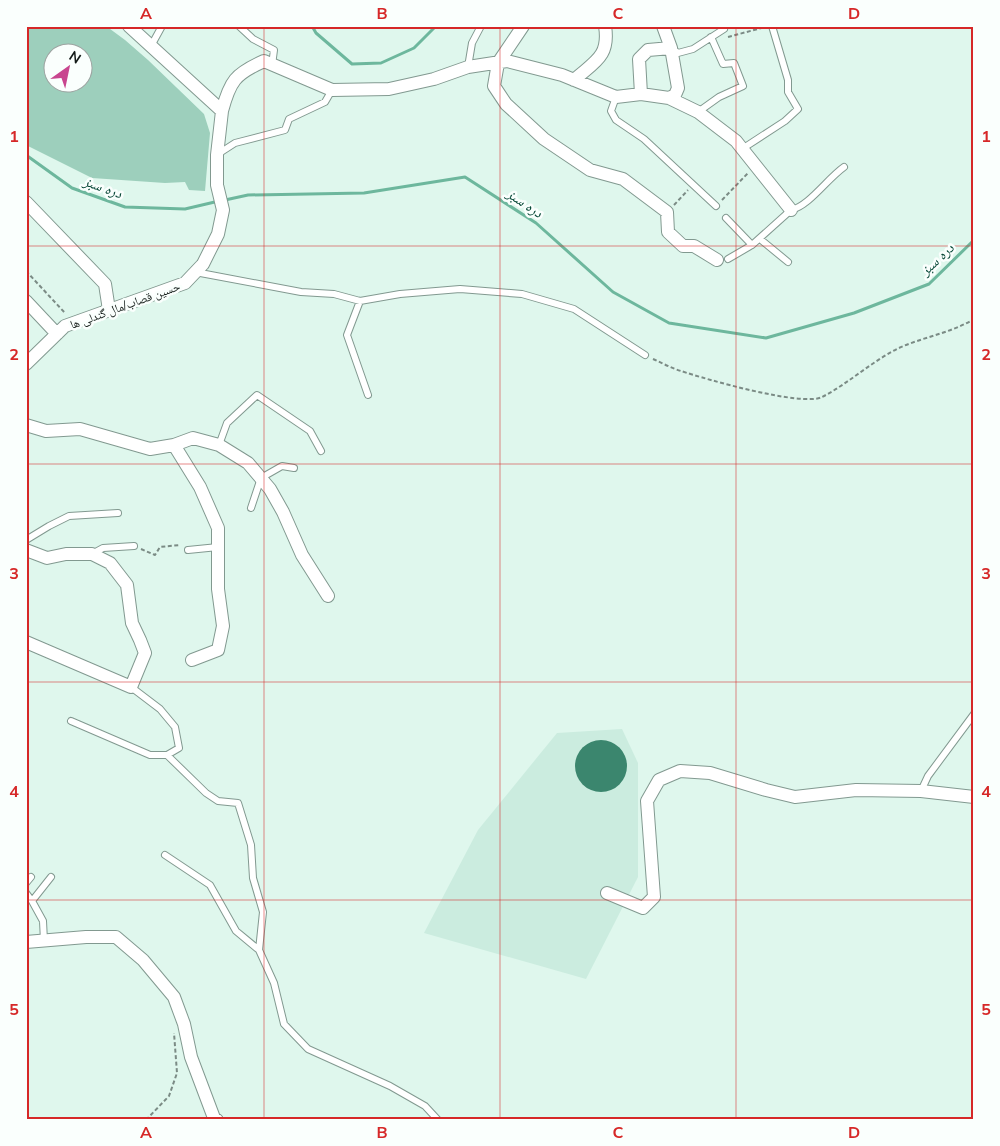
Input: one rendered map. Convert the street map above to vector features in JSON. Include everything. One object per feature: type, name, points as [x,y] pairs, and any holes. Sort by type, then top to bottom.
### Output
[{"type":"street","points":[[128,26],[222,112]]},
{"type":"street","points":[[523,26],[498,63],[494,86],[506,104],[544,139],[590,170],[623,179],[667,212],[668,232],[683,246],[694,246],[723,260]]},
{"type":"street","points":[[574,80],[603,54],[606,37],[605,26]]},
{"type":"street","points":[[663,26],[671,48],[678,88],[675,95],[669,98]]},
{"type":"street","points":[[641,94],[639,59],[648,50],[671,48]]},
{"type":"street","points":[[217,155],[222,112],[228,89],[243,70],[264,61],[332,90],[389,89],[434,79],[468,67],[507,61],[562,75],[616,97],[641,94],[669,98],[698,112],[736,141],[791,210]]},
{"type":"street","name":"حسین قصاب/مال گندلی ها","points":[[26,364],[65,326],[185,282],[203,264],[218,234],[223,210],[218,185],[217,155]]},
{"type":"street","points":[[27,204],[105,284],[109,310]]},
{"type":"street","points":[[26,301],[57,334]]},
{"type":"street","points":[[26,425],[46,431],[80,429],[150,449],[174,445],[194,438],[219,445],[248,463],[275,496],[284,512],[302,555],[328,596]]},
{"type":"street","points":[[174,445],[200,487],[218,528],[218,589],[223,626],[218,650],[192,660]]},
{"type":"street","points":[[26,550],[48,558],[66,554],[92,554],[110,563],[127,585],[132,623],[145,653],[131,687],[26,642]]},
{"type":"street","points":[[607,893],[643,908],[654,897],[647,801],[659,780],[680,771],[710,773],[795,797],[856,790],[921,791],[974,796]]},
{"type":"street","points":[[26,942],[86,936],[116,937],[143,960],[174,997],[184,1024],[190,1058],[214,1118],[217,1120]]},
{"type":"lane","points":[[150,46],[162,26]]},
{"type":"lane","points":[[239,26],[253,38],[274,50],[272,65]]},
{"type":"lane","points":[[468,67],[472,43],[481,26]]},
{"type":"lane","points":[[742,149],[785,121],[798,109],[788,92],[788,80],[772,26]]},
{"type":"lane","points":[[671,48],[678,53],[693,49],[724,29]]},
{"type":"lane","points":[[698,112],[719,97],[743,86],[734,63],[723,64],[711,37]]},
{"type":"lane","points":[[217,155],[235,143],[285,130],[289,119],[325,102],[332,90]]},
{"type":"lane","points":[[616,97],[611,110],[616,120],[644,139],[716,206]]},
{"type":"lane","points":[[723,260],[752,246],[791,210],[798,208],[812,197],[832,175],[844,167]]},
{"type":"lane","points":[[726,218],[752,246]]},
{"type":"lane","points":[[760,239],[788,262]]},
{"type":"lane","points":[[195,272],[301,292],[334,294],[360,301],[400,294],[460,289],[522,294],[574,309],[645,356]]},
{"type":"lane","points":[[360,301],[347,335],[368,395]]},
{"type":"lane","points":[[219,445],[227,424],[257,395],[310,432],[321,451]]},
{"type":"lane","points":[[250,508],[261,478],[282,466],[294,468]]},
{"type":"lane","points":[[26,540],[69,516],[118,514]]},
{"type":"lane","points":[[92,554],[103,548],[134,546]]},
{"type":"lane","points":[[188,550],[218,547]]},
{"type":"lane","points":[[71,721],[150,754],[168,755],[179,748],[175,727],[160,709],[131,687]]},
{"type":"lane","points":[[921,791],[928,776],[974,714]]},
{"type":"lane","points":[[168,755],[206,793],[218,801],[238,803],[251,845],[253,878],[263,912],[259,950]]},
{"type":"lane","points":[[165,855],[210,886],[236,931],[259,950],[274,983],[284,1024],[308,1049],[390,1086],[425,1106],[438,1120]]},
{"type":"lane","points":[[32,901],[51,877]]},
{"type":"lane","points":[[26,893],[43,921],[44,941]]},
{"type":"path","points":[[724,29],[727,37],[767,26]]},
{"type":"path","points":[[716,206],[755,166]]},
{"type":"path","points":[[667,212],[693,185]]},
{"type":"path","points":[[26,271],[75,323]]},
{"type":"path","points":[[645,356],[679,370],[747,390],[794,398],[820,398],[899,348],[974,319]]},
{"type":"path","points":[[134,546],[155,556],[160,547],[186,545],[188,550]]},
{"type":"path","points":[[146,1120],[169,1096],[177,1073],[173,1035],[181,1015]]},
{"type":"shaded area","points":[[26,26],[106,26],[148,60],[204,114],[210,133],[205,191],[189,190],[185,182],[165,183],[92,178],[26,145]]},
{"type":"shaded area","points":[[622,729],[638,763],[638,877],[586,979],[424,933],[478,830],[557,733]]},
{"type":"building","points":[[596,740],[606,740],[620,747],[627,761],[627,771],[620,785],[606,792],[596,792],[586,788],[579,781],[575,771],[575,761],[579,751],[586,744]]},
{"type":"waterway","points":[[312,26],[316,33],[352,64],[381,63],[414,48],[436,26]]},
{"type":"waterway","name":"دره سبز","points":[[26,155],[72,188],[125,207],[185,209],[219,201]]},
{"type":"waterway","name":"دره سبز","points":[[225,200],[248,195],[364,193],[465,177],[536,223],[613,292],[669,323],[766,338],[854,313],[929,284],[974,240]]}]
